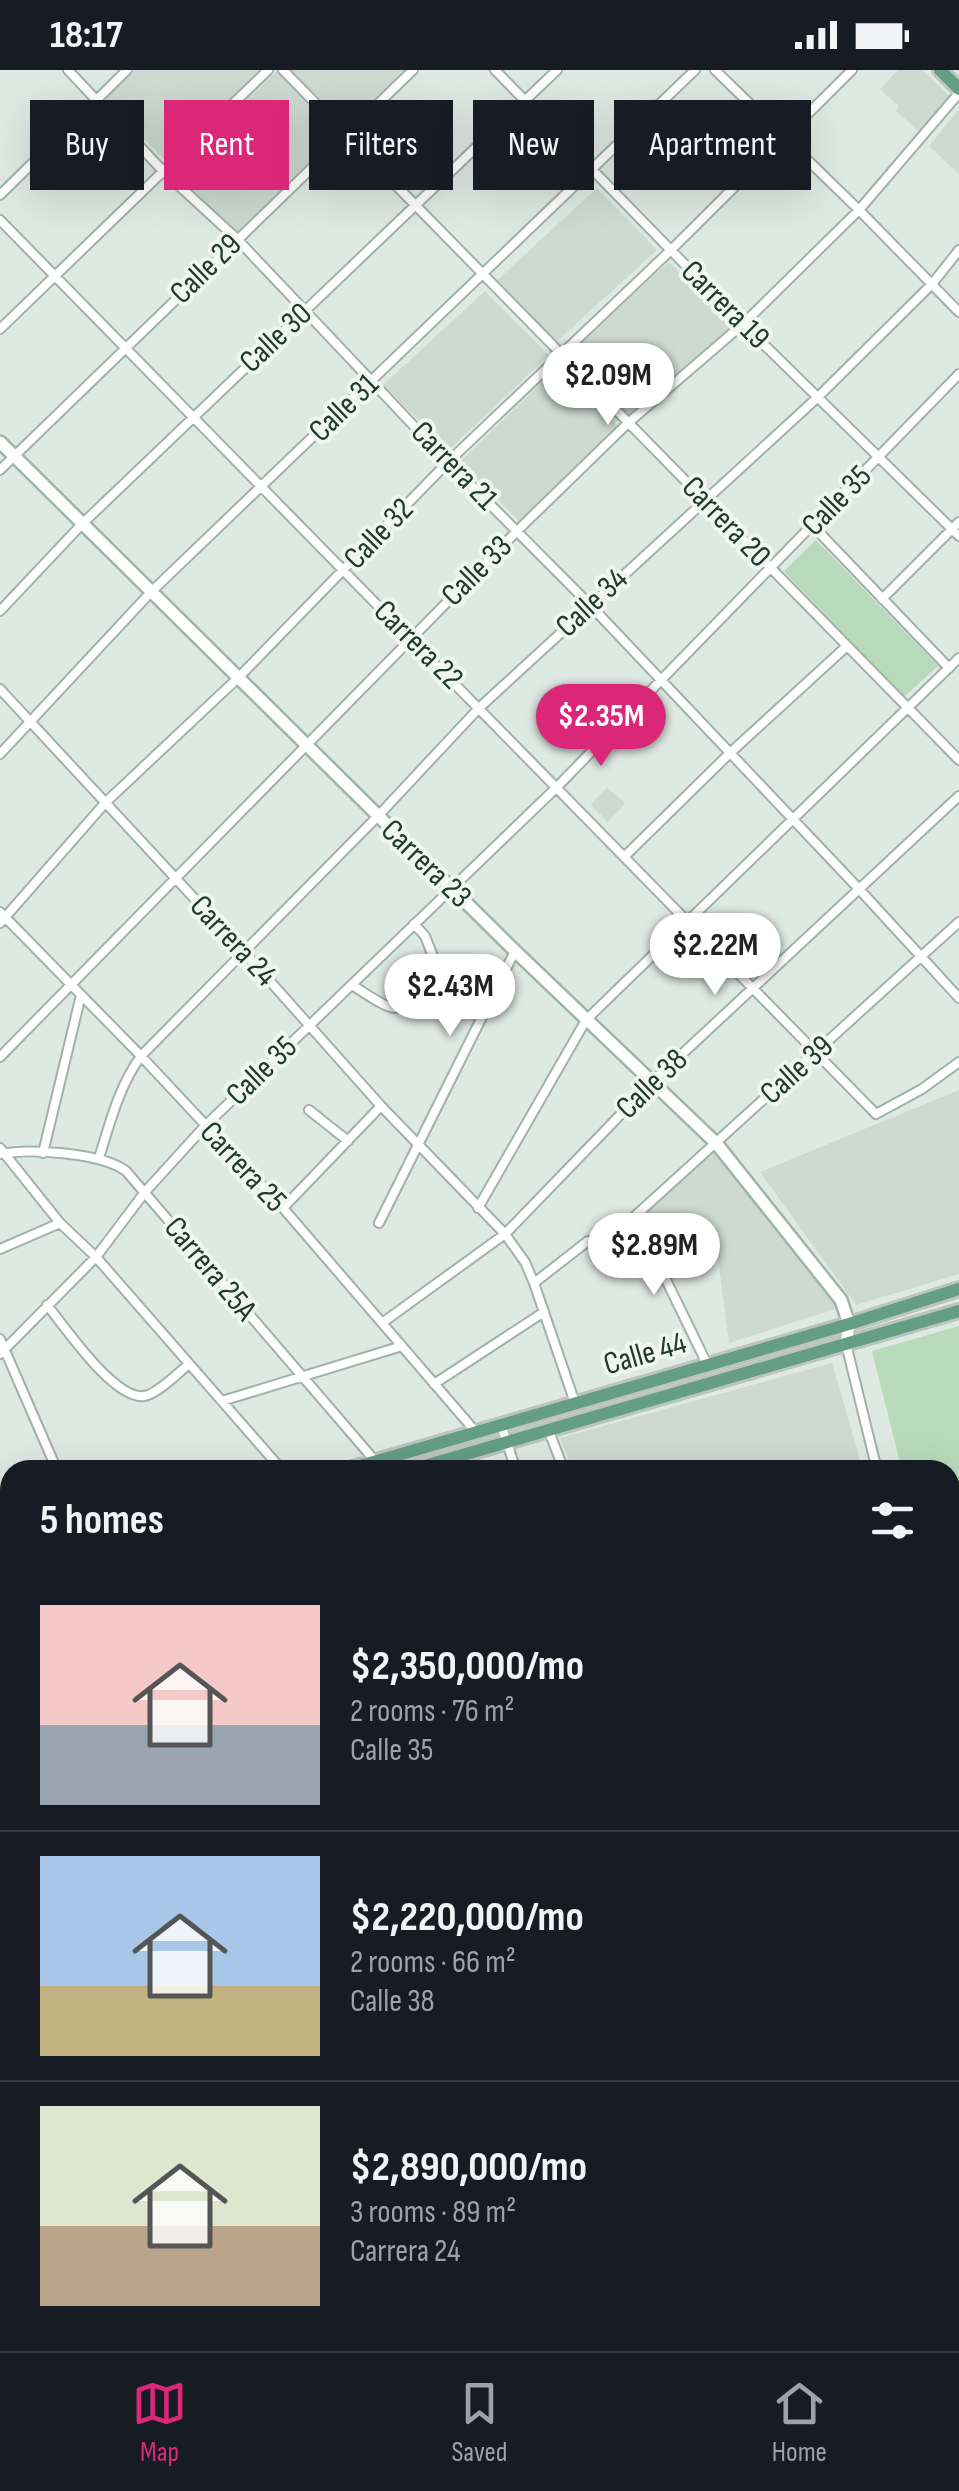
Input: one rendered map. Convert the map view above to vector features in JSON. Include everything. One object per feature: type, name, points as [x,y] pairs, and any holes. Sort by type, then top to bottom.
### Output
[{"type":"main road","points":[[940,70],[959,91]]},
{"type":"main road","name":"Calle 44","points":[[382,1460],[959,1289]]},
{"type":"main road","name":"Calle 44","points":[[459,1460],[548,1429],[959,1311]]},
{"type":"street","name":"Carrera 21","points":[[68,70],[96,100]]},
{"type":"street","points":[[96,100],[128,70]]},
{"type":"street","points":[[0,329],[268,70]]},
{"type":"street","name":"Carrera 20","points":[[283,70],[313,100]]},
{"type":"street","name":"Calle 29","points":[[381,100],[412,70]]},
{"type":"street","name":"Carrera 19","points":[[495,70],[524,100]]},
{"type":"street","name":"Calle 30","points":[[528,100],[557,70]]},
{"type":"street","name":"Calle 31","points":[[594,169],[696,70]]},
{"type":"street","points":[[716,70],[746,100]]},
{"type":"street","name":"Calle 32","points":[[811,112],[852,70]]},
{"type":"street","name":"Calle 33","points":[[0,1057],[518,530],[628,423],[743,324],[858,210],[959,91]]},
{"type":"street","name":"Carrera 21","points":[[144,150],[237,238],[448,462],[590,604],[959,998]]},
{"type":"street","name":"Calle 30","points":[[0,611],[82,524],[473,151]]},
{"type":"street","points":[[0,195],[30,165]]},
{"type":"street","points":[[811,165],[959,312]]},
{"type":"street","name":"Calle 29","points":[[0,470],[309,169]]},
{"type":"street","name":"Carrera 19","points":[[594,171],[743,324],[957,529]]},
{"type":"street","name":"Carrera 20","points":[[400,190],[959,760]]},
{"type":"street","name":"Calle 31","points":[[0,754],[151,592],[572,190]]},
{"type":"street","name":"Calle 32","points":[[2,917],[106,802],[239,677],[448,462],[732,190]]},
{"type":"street","name":"Carrera 22","points":[[0,220],[876,1114],[922,1089],[959,1062]]},
{"type":"street","name":"Calle 34","points":[[99,1158],[121,1090],[141,1056],[479,708],[818,397],[932,284],[959,250]]},
{"type":"street","name":"Calle 35","points":[[1,1347],[96,1257],[144,1192],[204,1126],[556,787],[959,374]]},
{"type":"street","name":"Carrera 23","points":[[0,442],[516,952],[716,1143],[840,1300],[850,1324]]},
{"type":"street","points":[[813,526],[949,668]]},
{"type":"street","points":[[882,600],[957,529]]},
{"type":"street","points":[[625,856],[847,646]]},
{"type":"street","points":[[478,1208],[586,1020],[959,658]]},
{"type":"street","name":"Carrera 24","points":[[0,689],[381,1106],[505,1234],[534,1283],[574,1403]]},
{"type":"street","name":"Calle 38","points":[[382,1323],[505,1234],[651,1083],[959,796]]},
{"type":"street","name":"Carrera 25","points":[[2,917],[141,1056],[283,1208],[475,1431]]},
{"type":"street","name":"Calle 39","points":[[707,1364],[635,1216],[959,922]]},
{"type":"street","points":[[352,985],[391,1008],[408,1003],[426,981],[434,959],[425,936],[414,924]]},
{"type":"street","points":[[378,1224],[516,952]]},
{"type":"street","points":[[43,1153],[80,995]]},
{"type":"street","points":[[283,1208],[381,1106]]},
{"type":"street","points":[[310,1110],[348,1141]]},
{"type":"street","points":[[2,1152],[273,1460]]},
{"type":"street","name":"Carrera 25A","points":[[2,1152],[99,1158],[126,1170],[374,1460]]},
{"type":"street","points":[[0,1249],[60,1222]]},
{"type":"street","points":[[534,1283],[588,1241]]},
{"type":"street","points":[[47,1306],[96,1367],[134,1395],[150,1395],[189,1364]]},
{"type":"street","points":[[434,1384],[544,1312]]},
{"type":"street","points":[[850,1324],[846,1344],[875,1460]]},
{"type":"street","points":[[222,1401],[402,1346]]},
{"type":"street","points":[[1,1347],[52,1460]]},
{"type":"street","points":[[501,1426],[513,1460]]},
{"type":"street","points":[[548,1429],[560,1460]]},
{"type":"shaded area","points":[[135,70],[259,70],[229,100],[164,100],[164,159],[144,139],[144,100],[106,100]]},
{"type":"shaded area","points":[[290,70],[409,70],[377,100],[319,100]]},
{"type":"shaded area","points":[[898,70],[922,70],[952,98],[920,132],[896,111],[899,106],[880,89]]},
{"type":"shaded area","points":[[276,71],[309,106],[309,168],[289,187],[289,100],[247,100]]},
{"type":"shaded area","points":[[959,111],[959,174],[929,146]]},
{"type":"shaded area","points":[[597,188],[657,250],[557,341],[494,283]]},
{"type":"shaded area","points":[[193,190],[286,190],[246,228],[232,230]]},
{"type":"shaded area","points":[[669,262],[735,327],[632,421],[567,354]]},
{"type":"shaded area","points":[[485,291],[549,355],[449,450],[383,385]]},
{"type":"shaded area","points":[[558,366],[622,430],[522,524],[461,461]]},
{"type":"shaded area","points":[[607,787],[625,803],[608,822],[591,805]]},
{"type":"shaded area","points":[[959,1090],[959,1274],[856,1305],[760,1172]]},
{"type":"shaded area","points":[[713,1149],[838,1308],[729,1343],[716,1243],[646,1237],[636,1217]]},
{"type":"shaded area","points":[[832,1363],[860,1460],[569,1460],[560,1438]]},
{"type":"green space","points":[[816,540],[938,666],[904,697],[784,571]]},
{"type":"green space","points":[[959,1326],[959,1460],[899,1460],[872,1351]]}]
